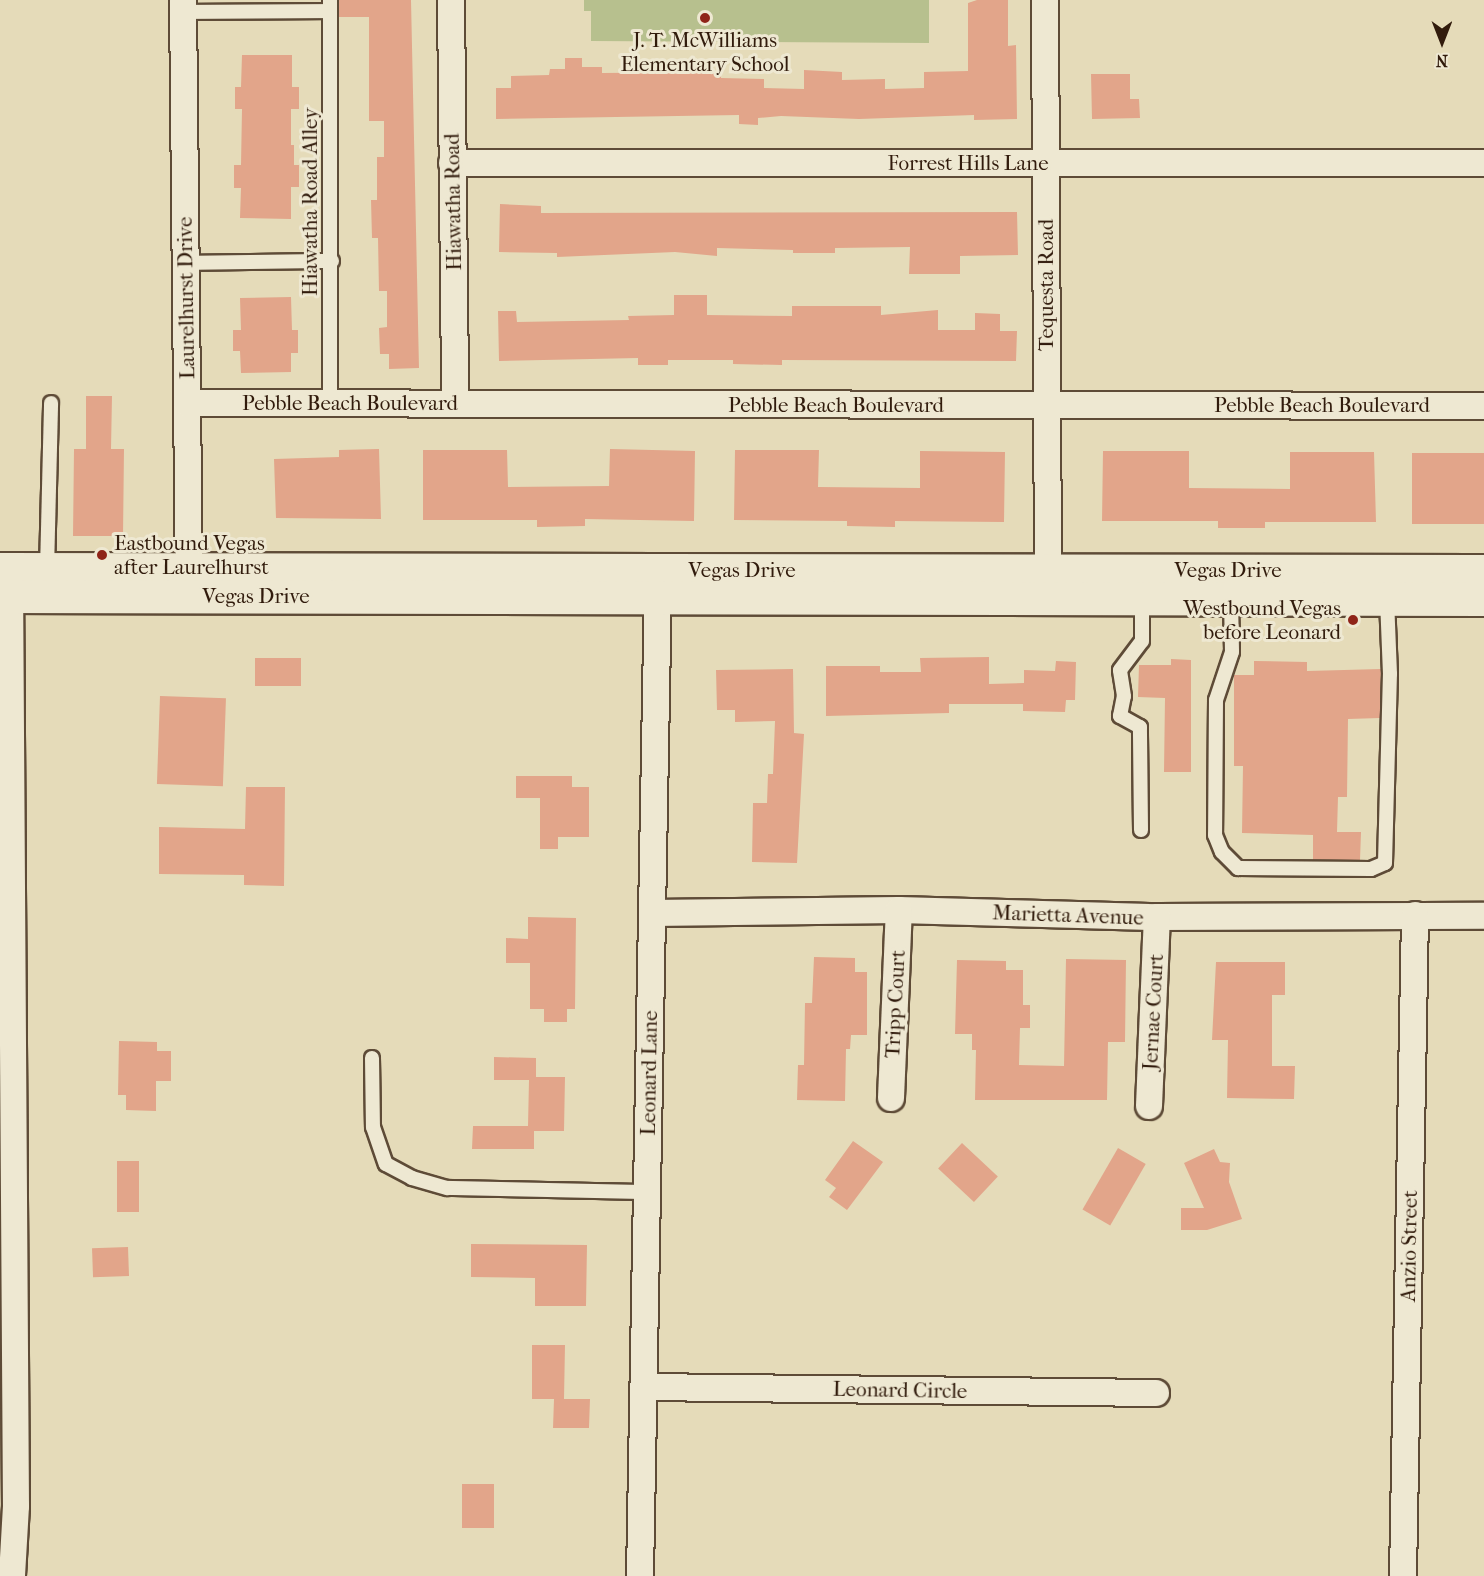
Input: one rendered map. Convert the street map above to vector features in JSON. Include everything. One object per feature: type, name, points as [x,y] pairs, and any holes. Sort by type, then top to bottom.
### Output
[{"type":"main road","name":"Vegas Drive","points":[[658,584],[1048,570],[1142,584]]},
{"type":"main road","name":"Vegas Drive","points":[[5,583],[1231,585],[1484,570]]},
{"type":"main road","name":"Vegas Drive","points":[[1231,585],[1387,599],[1484,599]]},
{"type":"street","name":"Hiawatha Road","points":[[451,0],[455,403]]},
{"type":"street","name":"Tequesta Road","points":[[1045,0],[1048,570]]},
{"type":"street","name":"Laurelhurst Drive","points":[[183,6],[189,582]]},
{"type":"street","name":"Forrest Hills Lane","points":[[452,162],[1484,163]]},
{"type":"street","name":"Pebble Beach Boulevard","points":[[187,403],[1484,406]]},
{"type":"street","points":[[5,583],[7,1014],[16,1506],[12,1576]]},
{"type":"street","name":"Leonard Lane","points":[[640,1576],[658,584]]},
{"type":"street","name":"Marietta Avenue","points":[[652,913],[900,909],[1157,917],[1484,916]]},
{"type":"street","name":"Tripp Court","points":[[891,1098],[900,909]]},
{"type":"street","name":"Anzio Street","points":[[1403,1576],[1415,915]]},
{"type":"street","name":"Jernae Court","points":[[1149,1106],[1157,917]]},
{"type":"street","name":"Leonard Circle","points":[[644,1387],[1156,1393]]},
{"type":"lane","points":[[183,6],[330,5]]},
{"type":"lane","name":"Hiawatha Road Alley","points":[[330,5],[332,261],[330,403]]},
{"type":"lane","points":[[186,263],[332,261]]},
{"type":"lane","points":[[47,582],[51,403]]},
{"type":"lane","points":[[1141,830],[1140,727],[1120,716],[1124,696],[1120,670],[1142,641],[1142,584]]},
{"type":"lane","points":[[1231,585],[1232,652],[1216,700],[1215,836],[1222,852],[1238,868],[1360,869],[1385,863],[1389,684],[1387,599]]},
{"type":"lane","points":[[372,1058],[373,1128],[386,1164],[412,1178],[448,1188],[647,1192]]},
{"type":"green space","name":"J. T. McWilliams Elementary School","points":[[584,0],[929,0],[929,43],[591,41],[591,11],[584,11]]},
{"type":"building","points":[[339,0],[411,0],[419,368],[389,369],[389,354],[380,354],[379,328],[387,327],[387,291],[379,291],[378,238],[372,238],[371,200],[377,200],[377,157],[384,157],[384,121],[369,121],[369,17],[339,17]]},
{"type":"building","points":[[977,0],[1008,0],[1008,46],[1016,45],[1017,119],[974,120],[974,115],[859,119],[781,116],[758,118],[758,125],[739,124],[739,115],[496,119],[496,88],[511,88],[511,76],[549,75],[550,69],[565,69],[565,58],[582,58],[582,67],[602,67],[602,73],[721,72],[721,78],[764,79],[764,88],[804,89],[804,70],[842,72],[842,80],[885,79],[885,89],[924,88],[924,72],[968,71],[968,3]]},
{"type":"building","points":[[242,55],[292,55],[292,87],[299,87],[299,109],[291,109],[291,145],[294,145],[294,165],[299,165],[299,187],[291,187],[291,219],[240,218],[241,188],[234,188],[234,165],[241,165],[242,109],[235,109],[235,87],[241,87]]},
{"type":"building","points":[[1091,74],[1130,74],[1130,99],[1139,99],[1140,118],[1092,119]]},
{"type":"building","points":[[500,204],[541,206],[541,213],[1017,212],[1018,255],[960,256],[960,274],[909,274],[910,247],[835,248],[835,253],[717,248],[717,256],[675,252],[557,257],[557,253],[499,252]]},
{"type":"building","points":[[674,295],[707,295],[707,315],[792,316],[792,306],[881,306],[881,315],[938,310],[938,330],[975,330],[975,313],[1000,314],[1000,331],[1017,331],[1016,361],[782,360],[782,365],[733,364],[733,360],[668,360],[668,365],[638,365],[638,358],[499,361],[498,311],[516,311],[517,322],[629,320],[628,316],[674,315]]},
{"type":"building","points":[[291,297],[292,330],[298,330],[298,353],[291,353],[291,372],[241,373],[240,351],[233,351],[233,330],[241,330],[240,298]]},
{"type":"building","points":[[86,396],[112,396],[111,449],[124,449],[123,536],[73,536],[74,449],[86,449]]},
{"type":"building","points":[[379,449],[381,519],[276,518],[274,459],[339,457],[339,450]]},
{"type":"building","points":[[610,449],[695,451],[694,521],[585,519],[585,526],[537,527],[537,520],[423,520],[423,450],[507,450],[508,487],[609,486]]},
{"type":"building","points":[[735,450],[819,450],[818,487],[920,488],[920,451],[1005,452],[1004,522],[895,521],[895,527],[847,526],[847,521],[734,520]]},
{"type":"building","points":[[1103,451],[1189,451],[1189,488],[1290,489],[1290,452],[1374,452],[1376,522],[1265,522],[1265,528],[1218,528],[1218,521],[1102,521]]},
{"type":"building","points":[[1412,453],[1484,453],[1484,524],[1412,524]]},
{"type":"building","points":[[989,657],[989,684],[1024,683],[1024,670],[1055,671],[1056,661],[1076,662],[1075,700],[1066,700],[1065,712],[1023,711],[1023,704],[949,704],[949,713],[826,716],[826,666],[880,666],[880,672],[921,672],[920,658]]},
{"type":"building","points":[[255,658],[301,658],[301,686],[255,686]]},
{"type":"building","points":[[1171,659],[1191,660],[1191,772],[1164,772],[1165,698],[1138,697],[1139,665],[1171,665]]},
{"type":"building","points":[[1254,661],[1307,662],[1307,671],[1381,669],[1380,718],[1348,719],[1347,797],[1338,797],[1337,832],[1361,832],[1360,860],[1313,860],[1313,835],[1242,833],[1243,766],[1234,766],[1234,675],[1254,675]]},
{"type":"building","points":[[793,669],[794,733],[804,734],[797,863],[752,862],[753,803],[767,803],[768,774],[773,774],[775,721],[735,722],[735,710],[717,710],[716,670]]},
{"type":"building","points":[[160,696],[226,698],[223,786],[157,784]]},
{"type":"building","points":[[516,776],[572,776],[572,787],[589,787],[589,837],[558,837],[558,849],[540,849],[540,798],[516,798]]},
{"type":"building","points":[[246,787],[285,787],[284,886],[244,885],[244,875],[159,874],[159,827],[245,829]]},
{"type":"building","points":[[528,917],[576,918],[575,1009],[567,1009],[567,1022],[544,1022],[544,1009],[530,1009],[530,963],[506,963],[506,938],[528,939]]},
{"type":"building","points":[[814,957],[855,958],[855,972],[867,972],[867,1035],[851,1035],[850,1049],[846,1049],[845,1101],[797,1100],[798,1065],[804,1065],[805,1003],[812,1003]]},
{"type":"building","points":[[1066,959],[1126,960],[1125,1042],[1108,1042],[1107,1100],[975,1100],[976,1050],[972,1050],[972,1034],[955,1034],[957,960],[1006,961],[1006,970],[1023,970],[1023,1005],[1030,1005],[1030,1028],[1020,1028],[1019,1065],[1064,1066]]},
{"type":"building","points":[[1216,962],[1285,962],[1285,995],[1272,995],[1272,1066],[1295,1066],[1294,1099],[1227,1098],[1228,1040],[1212,1040]]},
{"type":"building","points":[[119,1041],[157,1042],[157,1051],[171,1051],[171,1081],[156,1081],[156,1111],[126,1110],[126,1095],[118,1095]]},
{"type":"building","points":[[494,1057],[536,1058],[536,1077],[565,1077],[564,1131],[534,1131],[534,1149],[472,1149],[473,1126],[528,1126],[529,1080],[494,1080]]},
{"type":"building","points":[[853,1141],[883,1162],[847,1210],[829,1197],[836,1188],[825,1180]]},
{"type":"building","points":[[962,1143],[998,1176],[974,1202],[938,1169]]},
{"type":"building","points":[[1118,1148],[1146,1164],[1110,1225],[1082,1209]]},
{"type":"building","points":[[1214,1149],[1220,1162],[1230,1163],[1229,1182],[1242,1219],[1207,1230],[1181,1230],[1181,1208],[1204,1208],[1184,1163]]},
{"type":"building","points":[[117,1161],[139,1161],[139,1212],[117,1212]]},
{"type":"building","points":[[471,1244],[587,1245],[586,1306],[535,1306],[535,1278],[471,1277]]},
{"type":"building","points":[[128,1247],[129,1276],[93,1277],[92,1248]]},
{"type":"building","points":[[532,1345],[565,1345],[564,1399],[590,1399],[589,1428],[553,1428],[554,1399],[532,1399]]},
{"type":"building","points":[[462,1484],[494,1484],[494,1528],[462,1528]]},
{"type":"place","name":"J. T. McWilliams Elementary School","points":[[705,18]]},
{"type":"place","name":"Eastbound Vegas after Laurelhurst","points":[[102,555]]},
{"type":"place","name":"Westbound Vegas before Leonard","points":[[1353,620]]}]
